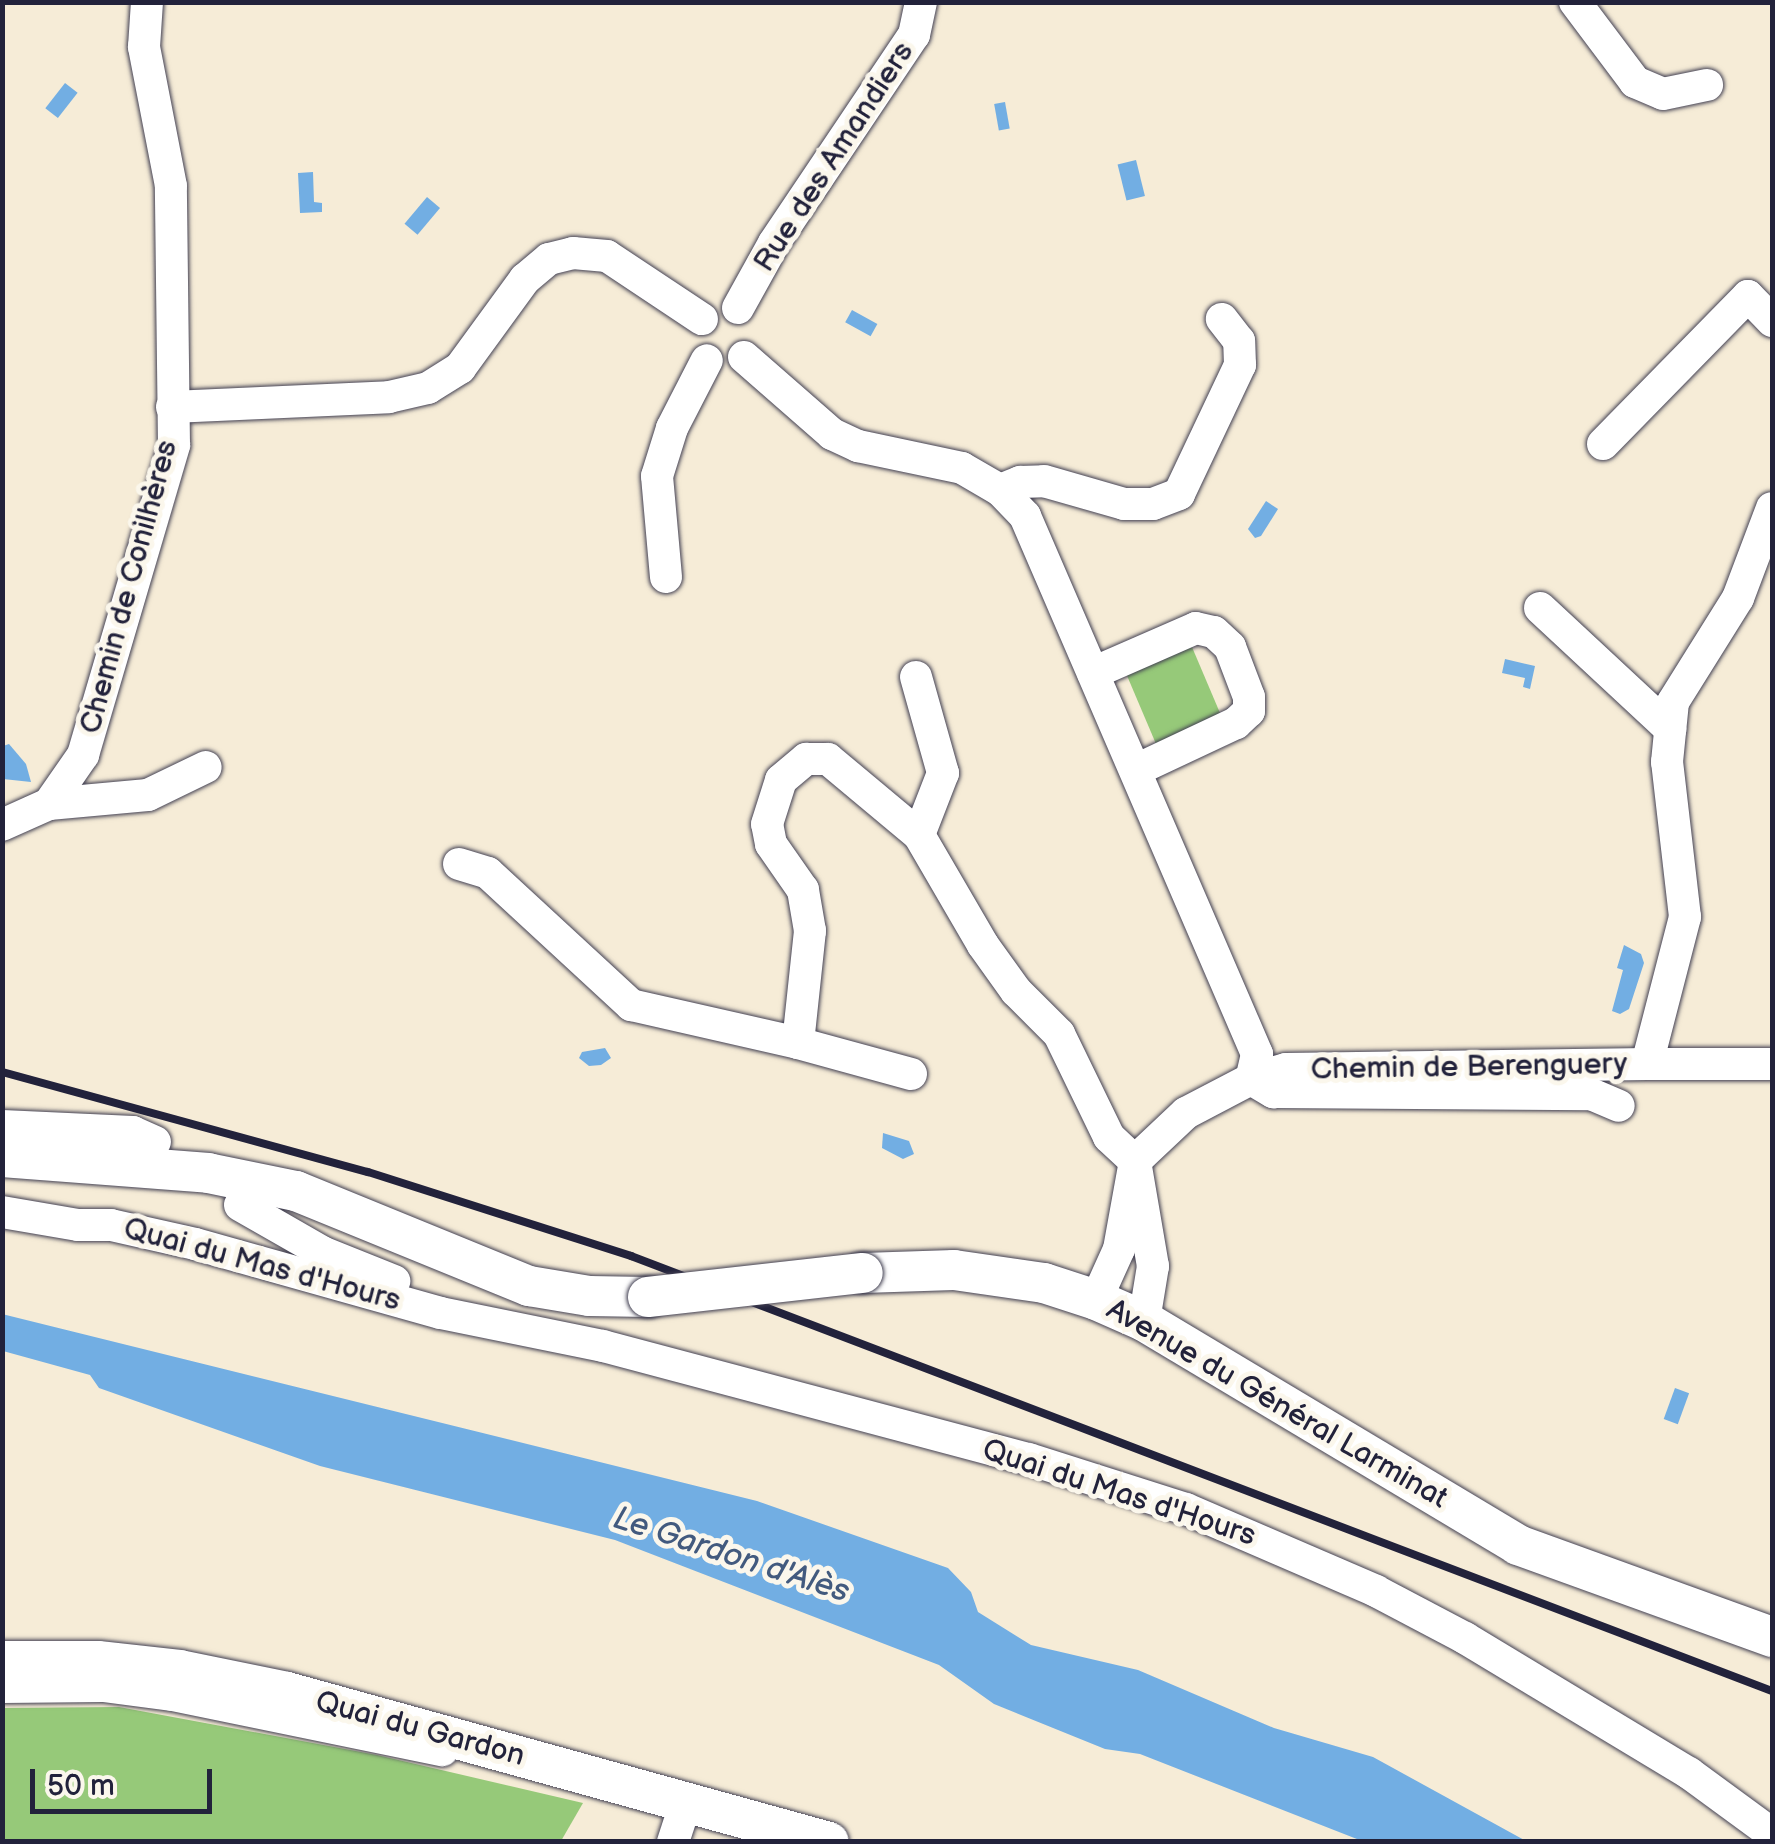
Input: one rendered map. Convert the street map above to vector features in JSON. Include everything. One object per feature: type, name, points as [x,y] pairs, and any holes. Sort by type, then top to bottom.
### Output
[{"type":"main road","name":"Avenue du Général Larminat","points":[[2,1157],[208,1173],[296,1192],[529,1286],[589,1296],[648,1297],[864,1273],[954,1270],[1044,1283],[1144,1321],[1518,1545],[1772,1637]]},
{"type":"main road","name":"Quai du Gardon","points":[[2,1661],[98,1661],[180,1670],[287,1692],[555,1766],[679,1823],[829,1842]]},
{"type":"street","name":"Chemin de Conilhères","points":[[49,804],[83,755],[174,444],[171,186],[144,46],[147,2]]},
{"type":"street","name":"Rue des Amandiers","points":[[738,308],[774,243],[914,35],[921,2]]},
{"type":"street","points":[[1575,2],[1636,82],[1663,94],[1707,85]]},
{"type":"street","points":[[172,407],[389,397],[428,388],[460,368],[525,279],[549,259],[574,253],[607,256],[702,320]]},
{"type":"street","points":[[1603,444],[1748,296],[1772,321]]},
{"type":"street","points":[[717,304],[738,308],[750,329],[744,357],[728,368],[707,360],[698,340],[702,320],[717,304]]},
{"type":"street","points":[[1000,490],[1020,482],[1044,481],[1124,504],[1153,504],[1179,494],[1240,365],[1239,341],[1222,319]]},
{"type":"street","points":[[744,357],[832,434],[858,446],[962,468],[1000,490],[1024,516],[1257,1054],[1251,1079]]},
{"type":"street","points":[[666,577],[658,476],[672,428],[707,360]]},
{"type":"street","name":"Chemin de Berenguery","points":[[1135,1161],[1186,1113],[1251,1079],[1286,1070],[1646,1064],[1685,917],[1667,762],[1674,702],[1738,598],[1772,508]]},
{"type":"street","points":[[1540,608],[1670,728]]},
{"type":"street","points":[[1094,673],[1196,628],[1214,632],[1230,647],[1249,697],[1249,710],[1236,723],[1136,770]]},
{"type":"street","points":[[916,678],[943,773],[919,836]]},
{"type":"street","points":[[798,1042],[810,931],[802,890],[771,844],[767,824],[781,780],[806,759],[828,759],[919,836],[983,944],[1016,991],[1059,1034],[1110,1136],[1135,1161],[1153,1266],[1144,1321]]},
{"type":"street","points":[[4,824],[49,804],[148,795],[206,768]]},
{"type":"street","points":[[459,864],[488,873],[631,1005],[798,1042],[911,1074]]},
{"type":"street","points":[[1646,1064],[1772,1064]]},
{"type":"street","name":"Chemin de Berenguery","points":[[1251,1079],[1273,1092],[1591,1094],[1619,1106]]},
{"type":"street","points":[[2,1126],[132,1132],[155,1142]]},
{"type":"street","points":[[1096,1300],[1119,1248],[1135,1161]]},
{"type":"street","name":"Quai du Mas d'Hours","points":[[240,1204],[322,1252],[520,1326]]},
{"type":"street","name":"Quai du Mas d'Hours","points":[[2,1212],[78,1225],[111,1226],[196,1244],[441,1313],[520,1326],[1028,1459],[1186,1509],[1376,1591],[1550,1685],[1689,1772],[1772,1834]]},
{"type":"street","points":[[2,1231],[78,1225]]},
{"type":"street","points":[[2,1686],[103,1686],[173,1695],[407,1746],[555,1766]]},
{"type":"green space","points":[[1189,640],[1224,723],[1159,751],[1124,668]]},
{"type":"green space","points":[[119,1707],[377,1755],[583,1803],[561,1841],[3,1841],[3,1708]]},
{"type":"water","points":[[65,83],[78,93],[58,118],[45,108]]},
{"type":"water","points":[[1005,102],[1010,129],[999,130],[994,104]]},
{"type":"water","points":[[1136,160],[1145,196],[1127,200],[1118,165]]},
{"type":"water","points":[[313,172],[314,202],[322,203],[322,212],[300,213],[298,173]]},
{"type":"water","points":[[427,197],[440,208],[418,235],[405,224]]},
{"type":"water","points":[[852,310],[877,324],[871,336],[845,322]]},
{"type":"water","points":[[1266,501],[1278,509],[1261,536],[1255,538],[1248,529]]},
{"type":"water","points":[[1505,659],[1535,666],[1530,689],[1523,687],[1525,678],[1502,673]]},
{"type":"water","points":[[9,744],[26,764],[31,782],[3,779],[3,746]]},
{"type":"water","points":[[1624,945],[1641,954],[1644,963],[1629,1009],[1620,1014],[1612,1011],[1623,970],[1617,968]]},
{"type":"water","points":[[605,1048],[611,1058],[601,1065],[589,1066],[579,1058],[582,1052]]},
{"type":"water","points":[[883,1133],[909,1141],[914,1154],[903,1159],[882,1148]]},
{"type":"water","name":"Le Gardon d'Alès","points":[[2,1314],[757,1501],[948,1568],[971,1592],[978,1612],[1031,1645],[1138,1670],[1274,1728],[1373,1757],[1526,1841],[1362,1841],[1140,1754],[1105,1749],[994,1704],[939,1665],[615,1540],[320,1466],[99,1388],[90,1375],[3,1351]]},
{"type":"water","points":[[1675,1388],[1689,1393],[1678,1424],[1664,1419]]},
{"type":"railway","points":[[2,1072],[368,1172],[631,1256],[1772,1691]]}]
